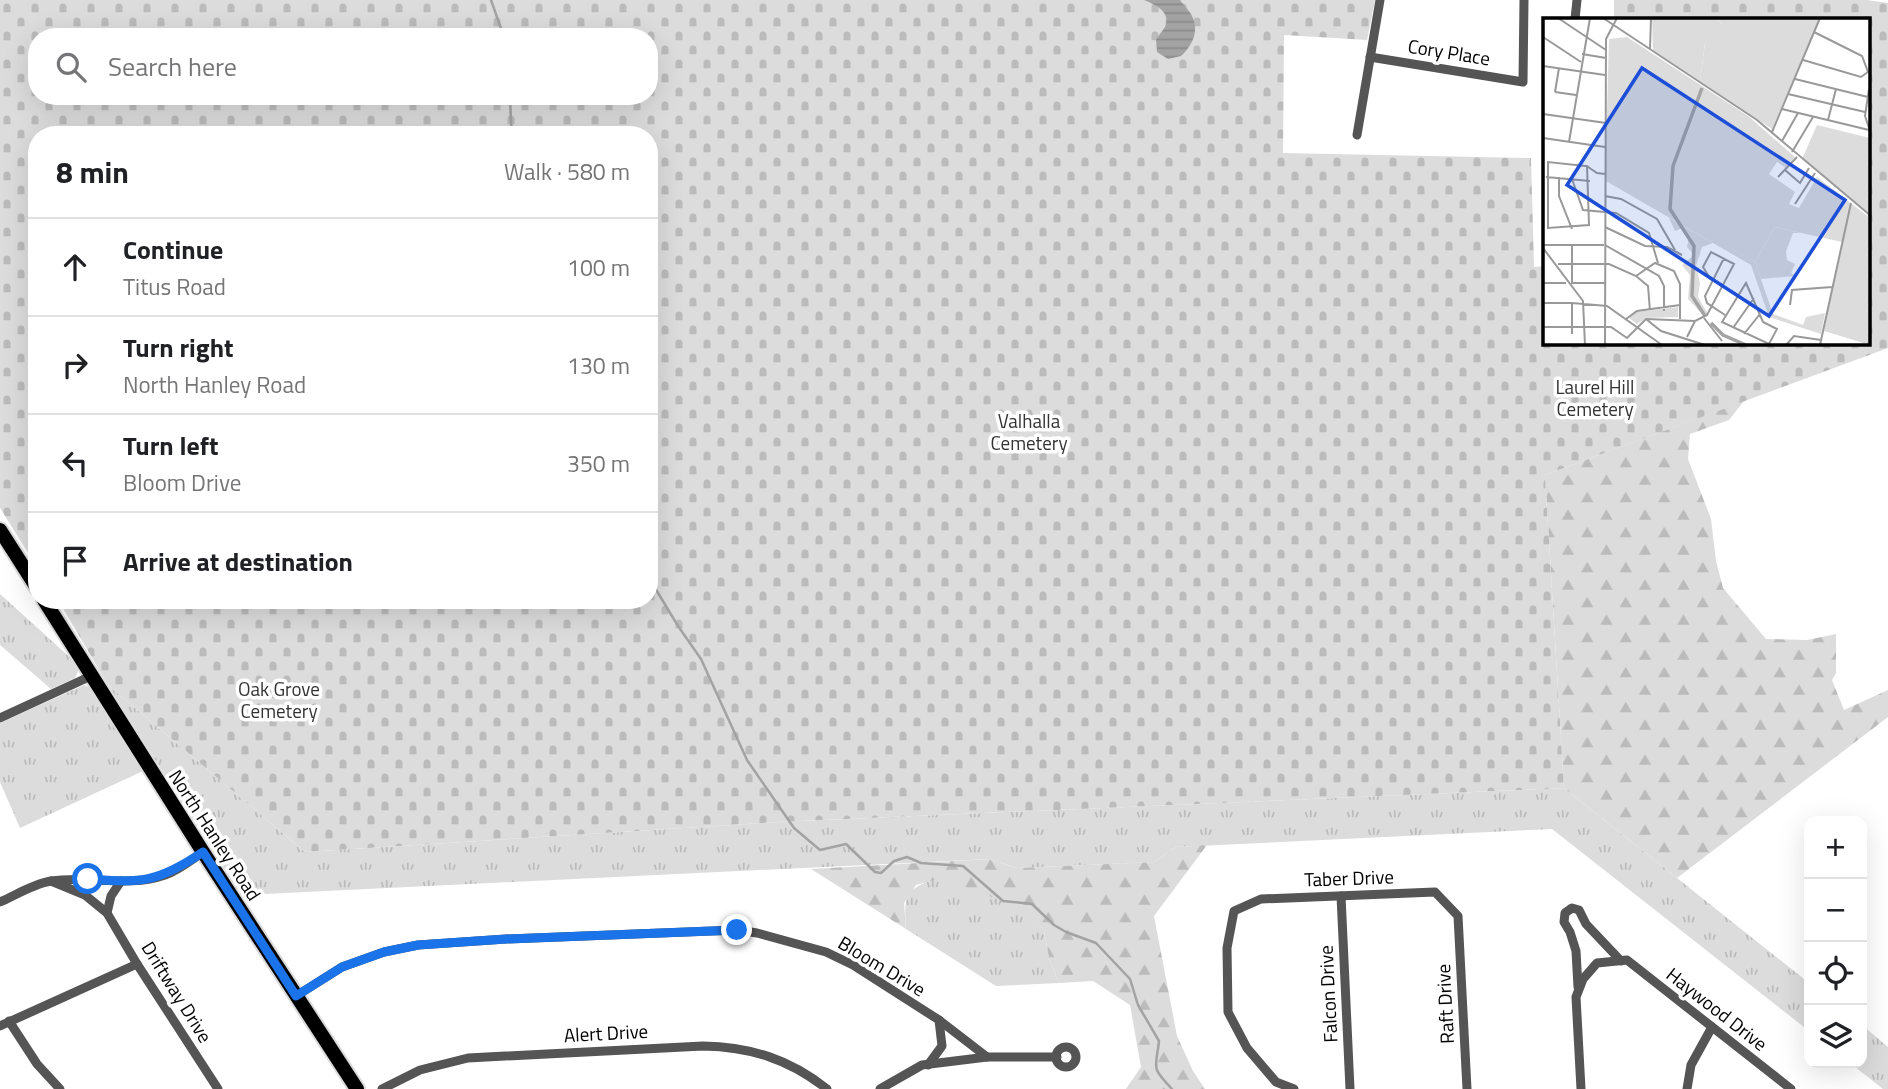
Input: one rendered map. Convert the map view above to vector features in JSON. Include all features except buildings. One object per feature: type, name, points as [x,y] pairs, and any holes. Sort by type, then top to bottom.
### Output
[{"type":"main road","points":[[0,530],[28,575]]},
{"type":"main road","name":"North Hanley Road","points":[[50,609],[357,1089]]},
{"type":"street","points":[[1357,135],[1380,0]]},
{"type":"street","name":"Cory Place","points":[[1370,57],[1523,82],[1524,0]]},
{"type":"street","points":[[1575,18],[1577,0]]},
{"type":"street","points":[[0,718],[91,676]]},
{"type":"street","points":[[0,902],[51,881],[145,880],[163,876],[203,852]]},
{"type":"street","name":"Driftway Drive","points":[[51,881],[85,895],[107,913],[218,1089]]},
{"type":"street","points":[[107,913],[111,896],[121,881]]},
{"type":"street","name":"Taber Drive","points":[[1294,1089],[1276,1082],[1247,1048],[1228,1012],[1227,948],[1234,911],[1261,898],[1435,892],[1458,916]]},
{"type":"street","name":"Falcon Drive","points":[[1341,896],[1350,1089]]},
{"type":"street","name":"Haywood Drive","points":[[1579,990],[1574,941],[1564,922],[1565,913],[1572,908],[1579,910],[1586,924],[1621,961],[1627,960],[1791,1089]]},
{"type":"street","name":"Raft Drive","points":[[1458,916],[1467,1089]]},
{"type":"street","name":"Bloom Drive","points":[[296,996],[342,967],[384,952],[418,945],[737,930],[813,948],[841,959],[939,1020],[987,1057]]},
{"type":"street","points":[[1581,1089],[1576,997],[1583,979],[1597,963],[1621,961]]},
{"type":"street","points":[[0,1026],[137,964]]},
{"type":"street","points":[[928,1065],[942,1046],[939,1020]]},
{"type":"street","points":[[9,1021],[37,1064],[60,1089]]},
{"type":"street","points":[[1687,1089],[1691,1065],[1712,1027]]},
{"type":"street","name":"Alert Drive","points":[[382,1089],[420,1070],[468,1058],[729,1046],[764,1054],[807,1073],[827,1089]]},
{"type":"street","points":[[880,1089],[922,1065],[987,1057],[1057,1057]]},
{"type":"green space","name":"Valhalla Cemetery","points":[[0,0],[1375,0],[1367,40],[1284,35],[1283,153],[1531,158],[1534,267],[1543,266],[1543,345],[1870,345],[1870,18],[1614,18],[1614,0],[1867,0],[1888,3],[1888,348],[1545,475],[1564,788],[778,822],[305,852],[108,685],[63,609],[658,609],[658,126],[28,126],[28,553],[0,508]]},
{"type":"green space","points":[[1744,401],[1729,420],[1690,434],[1688,459],[1711,519],[1716,561],[1723,588],[1766,639],[1807,640],[1836,634],[1836,673],[1832,680],[1844,710],[1888,690],[1888,717],[1677,878],[1564,788],[1545,475]]},
{"type":"green space","points":[[0,594],[74,661],[79,669],[75,678],[51,689],[0,645]]},
{"type":"green space","points":[[84,685],[91,688],[143,771],[20,828],[0,782],[0,723]]},
{"type":"green space","points":[[108,685],[305,852],[778,822],[1564,788],[1804,979],[1804,1027],[1552,829],[1176,847],[1154,862],[1017,868],[990,859],[241,895]]},
{"type":"green space","points":[[1207,845],[1154,916],[1177,1036],[1193,1071],[1205,1089],[1126,1089],[1141,1067],[1130,1005],[1093,981],[1059,983],[1049,958],[1044,931],[1030,912],[942,878],[916,885],[904,903],[906,929],[811,869],[990,859],[1017,868],[1154,862],[1176,847]]},
{"type":"green space","points":[[942,877],[1030,911],[1044,931],[1049,958],[1059,983],[996,986],[906,929],[905,907],[910,893],[921,885]]},
{"type":"green space","points":[[1867,1029],[1888,1047],[1888,1089],[1883,1089],[1856,1068],[1867,1068]]},
{"type":"shaded area","points":[[1144,0],[1180,0],[1191,14],[1195,26],[1194,37],[1181,56],[1168,59],[1157,52],[1156,40],[1166,25],[1166,16],[1160,9]]},
{"type":"waterway","points":[[491,0],[501,28]]},
{"type":"waterway","points":[[510,105],[512,126]]},
{"type":"waterway","points":[[658,593],[701,659],[747,760],[794,828],[820,850],[846,844],[875,872],[881,873],[894,861],[907,857],[921,863],[963,866],[1003,901],[1032,904],[1054,925],[1096,943],[1130,979],[1138,1005],[1159,1041],[1157,1071],[1172,1089]]},
{"type":"route","points":[[88,879],[128,882],[163,876],[203,852],[296,996],[342,967],[384,952],[418,945],[737,930]]},
{"type":"park label","name":"Laurel Hill Cemetery","points":[[1595,398]]},
{"type":"park label","name":"Oak Grove Cemetery","points":[[279,700]]}]
